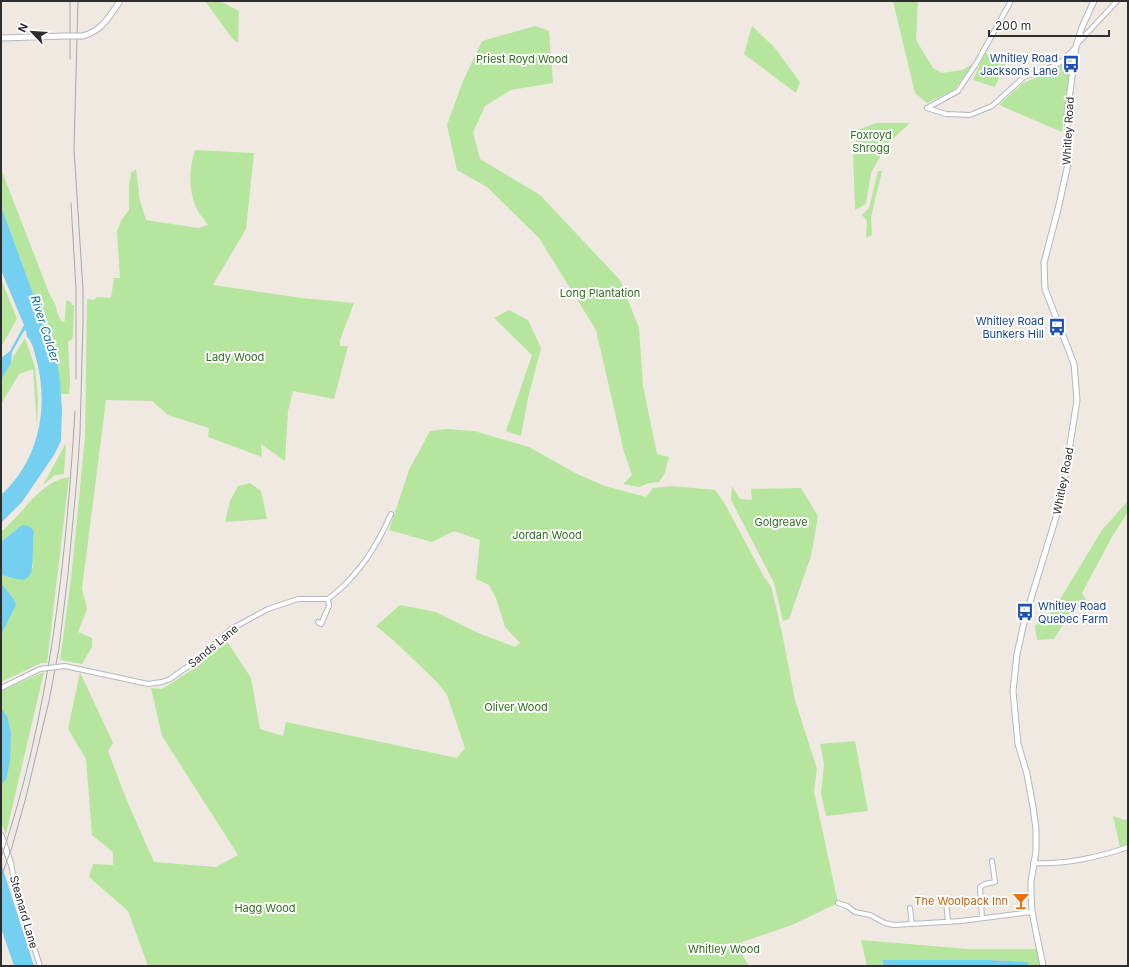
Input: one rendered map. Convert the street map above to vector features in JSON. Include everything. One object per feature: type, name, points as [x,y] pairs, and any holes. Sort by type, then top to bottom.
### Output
[{"type":"street","points":[[1,38],[89,35],[101,28],[120,1]]},
{"type":"street","points":[[1011,1],[976,64],[958,91],[927,108],[946,114],[970,115],[992,106],[1024,77],[1047,69],[1061,62],[1117,1]]},
{"type":"street","name":"Whitley Road","points":[[1043,966],[1032,912],[1030,882],[1036,851],[1036,829],[1027,774],[1018,744],[1013,691],[1017,654],[1025,618],[1061,501],[1077,400],[1074,364],[1045,289],[1044,263],[1059,205],[1068,159],[1067,114],[1077,45],[1082,27],[1094,1]]},
{"type":"street","points":[[318,622],[321,624],[329,606],[328,599],[351,579],[362,565],[383,532],[391,514]]},
{"type":"street","name":"Sands Lane","points":[[1,688],[40,669],[64,666],[148,684],[162,682],[170,679],[194,662],[231,629],[268,609],[298,599],[328,599]]},
{"type":"street","name":"Steanard Lane","points":[[1,835],[11,864],[17,894],[40,966]]},
{"type":"street","points":[[1033,863],[1069,861],[1128,847]]},
{"type":"street","points":[[982,918],[980,887],[985,884],[995,882],[992,861]]},
{"type":"street","points":[[946,900],[948,922]]},
{"type":"street","points":[[838,903],[847,906],[855,912],[875,917],[885,923],[894,925],[948,922],[1032,912]]},
{"type":"street","points":[[910,908],[912,924]]},
{"type":"green space","points":[[205,1],[220,1],[239,11],[238,43],[232,38]]},
{"type":"green space","points":[[893,1],[918,1],[916,40],[933,68],[942,73],[962,70],[973,64],[954,90],[927,103],[915,93]]},
{"type":"green space","points":[[535,26],[549,31],[553,83],[511,90],[485,106],[473,132],[480,159],[540,195],[620,280],[639,328],[643,386],[657,454],[669,457],[665,473],[659,482],[649,483],[639,487],[623,484],[632,475],[624,452],[596,330],[539,238],[487,187],[457,170],[447,125],[463,81],[482,41]]},
{"type":"green space","points":[[752,26],[774,47],[800,82],[796,93],[744,54]]},
{"type":"green space","points":[[985,53],[1006,62],[995,87],[973,80]]},
{"type":"green space","points":[[1071,57],[1062,132],[999,105],[1023,83],[1057,69]]},
{"type":"green space","name":"Foxroyd Shrogg","points":[[876,123],[910,123],[887,144],[871,173],[866,204],[855,210],[853,154],[858,130]]},
{"type":"green space","name":"Lady Wood","points":[[195,150],[254,153],[246,229],[213,285],[301,298],[354,303],[340,340],[340,346],[348,346],[334,399],[293,391],[288,411],[285,461],[261,444],[262,457],[208,437],[209,428],[168,415],[152,401],[106,400],[82,589],[87,609],[78,632],[92,638],[92,647],[82,664],[60,660],[71,579],[85,437],[87,299],[94,300],[97,297],[111,298],[114,278],[120,278],[117,232],[121,221],[129,210],[129,186],[131,173],[136,169],[140,201],[146,220],[198,228],[208,225],[197,209],[193,200],[190,178]]},
{"type":"green space","points":[[1,169],[61,321],[64,322],[65,320],[66,300],[74,305],[73,335],[72,339],[68,342],[70,382],[69,394],[61,394],[56,349],[42,318],[1,206]]},
{"type":"green space","points":[[878,171],[882,171],[871,217],[872,235],[866,238],[867,221],[862,215],[869,208]]},
{"type":"green space","points":[[1,279],[17,319],[1,347]]},
{"type":"green space","points":[[509,310],[528,320],[541,348],[528,398],[521,436],[506,431],[532,355],[494,318]]},
{"type":"green space","points":[[25,338],[35,367],[38,400],[37,427],[33,369],[19,374],[1,404],[1,380]]},
{"type":"green space","points":[[447,429],[474,431],[529,447],[577,474],[605,486],[646,497],[653,488],[671,486],[715,490],[725,504],[764,577],[771,586],[795,700],[817,769],[814,791],[838,903],[792,925],[742,942],[741,953],[749,966],[148,966],[128,911],[89,877],[93,864],[113,865],[113,852],[92,835],[86,759],[68,729],[80,672],[113,743],[108,751],[127,801],[154,862],[216,867],[238,855],[162,736],[151,688],[162,689],[198,666],[226,640],[251,678],[260,729],[283,736],[286,722],[457,758],[465,748],[447,695],[437,682],[376,626],[400,605],[436,612],[478,633],[515,647],[520,643],[505,627],[496,598],[489,585],[476,579],[480,540],[454,531],[432,542],[389,530],[409,470],[430,431]]},
{"type":"green space","points":[[66,443],[64,474],[55,475],[43,485]]},
{"type":"green space","points":[[69,477],[47,663],[41,663],[1,682],[1,635],[16,605],[14,599],[1,583],[1,575],[16,579],[33,568],[34,531],[22,525],[1,542],[1,532],[40,492],[58,480]]},
{"type":"green space","points":[[250,483],[261,491],[267,519],[225,522],[230,501],[238,486]]},
{"type":"green space","name":"Golgreave","points":[[732,486],[740,499],[752,500],[751,489],[801,488],[818,516],[811,556],[789,619],[783,621],[774,583],[731,500]]},
{"type":"green space","points":[[1128,501],[1128,512],[1113,535],[1082,593],[1094,613],[1074,606],[1054,639],[1037,640],[1035,626],[1053,611],[1102,530]]},
{"type":"green space","points":[[44,672],[6,834],[1,824],[1,784],[6,780],[1,691]]},
{"type":"green space","points":[[855,741],[868,811],[826,816],[821,794],[824,764],[820,744]]},
{"type":"green space","points":[[1113,816],[1125,820],[1128,819],[1128,844],[1120,847]]},
{"type":"green space","points":[[861,940],[968,949],[1037,949],[1040,966],[1029,966],[1028,962],[991,960],[882,960],[884,966],[867,966]]},
{"type":"water","name":"River Calder","points":[[1,206],[42,318],[56,349],[62,409],[61,441],[54,455],[22,502],[1,523],[1,495],[14,482],[32,451],[41,416],[42,398],[37,362],[32,345],[27,337],[26,330],[12,352],[11,363],[1,380],[1,358],[10,351],[24,325],[1,270]]},
{"type":"water","points":[[22,525],[29,526],[34,531],[32,571],[24,580],[1,575],[1,542]]},
{"type":"water","points":[[1,583],[14,599],[16,605],[1,635]]},
{"type":"water","points":[[1,708],[7,716],[11,733],[10,761],[6,780],[1,784]]},
{"type":"water","points":[[1,863],[34,966],[14,966],[1,928]]},
{"type":"water","points":[[882,960],[991,960],[1028,962],[1029,966],[884,966]]},
{"type":"railway","points":[[70,1],[70,59]]},
{"type":"railway","points":[[1,877],[12,847],[26,797],[49,701],[59,648],[68,574],[77,477],[80,433],[83,322],[83,290],[74,149],[78,1]]},
{"type":"railway","points":[[71,203],[76,289],[76,379]]},
{"type":"railway","points":[[1,858],[18,804],[44,693],[61,580],[67,524],[75,411]]},
{"type":"place","name":"Whitley Road Jacksons Lane","points":[[1071,64]]},
{"type":"place","name":"Whitley Road Bunkers Hill","points":[[1057,327]]},
{"type":"place","name":"Whitley Road Quebec Farm","points":[[1025,612]]},
{"type":"place","name":"The Woolpack Inn","points":[[1021,901]]},
{"type":"park label","name":"Priest Royd Wood","points":[[522,59]]},
{"type":"park label","name":"Long Plantation","points":[[600,293]]},
{"type":"park label","name":"Jordan Wood","points":[[547,535]]},
{"type":"park label","name":"Oliver Wood","points":[[516,707]]},
{"type":"park label","name":"Hagg Wood","points":[[265,908]]},
{"type":"park label","name":"Whitley Wood","points":[[724,949]]}]
